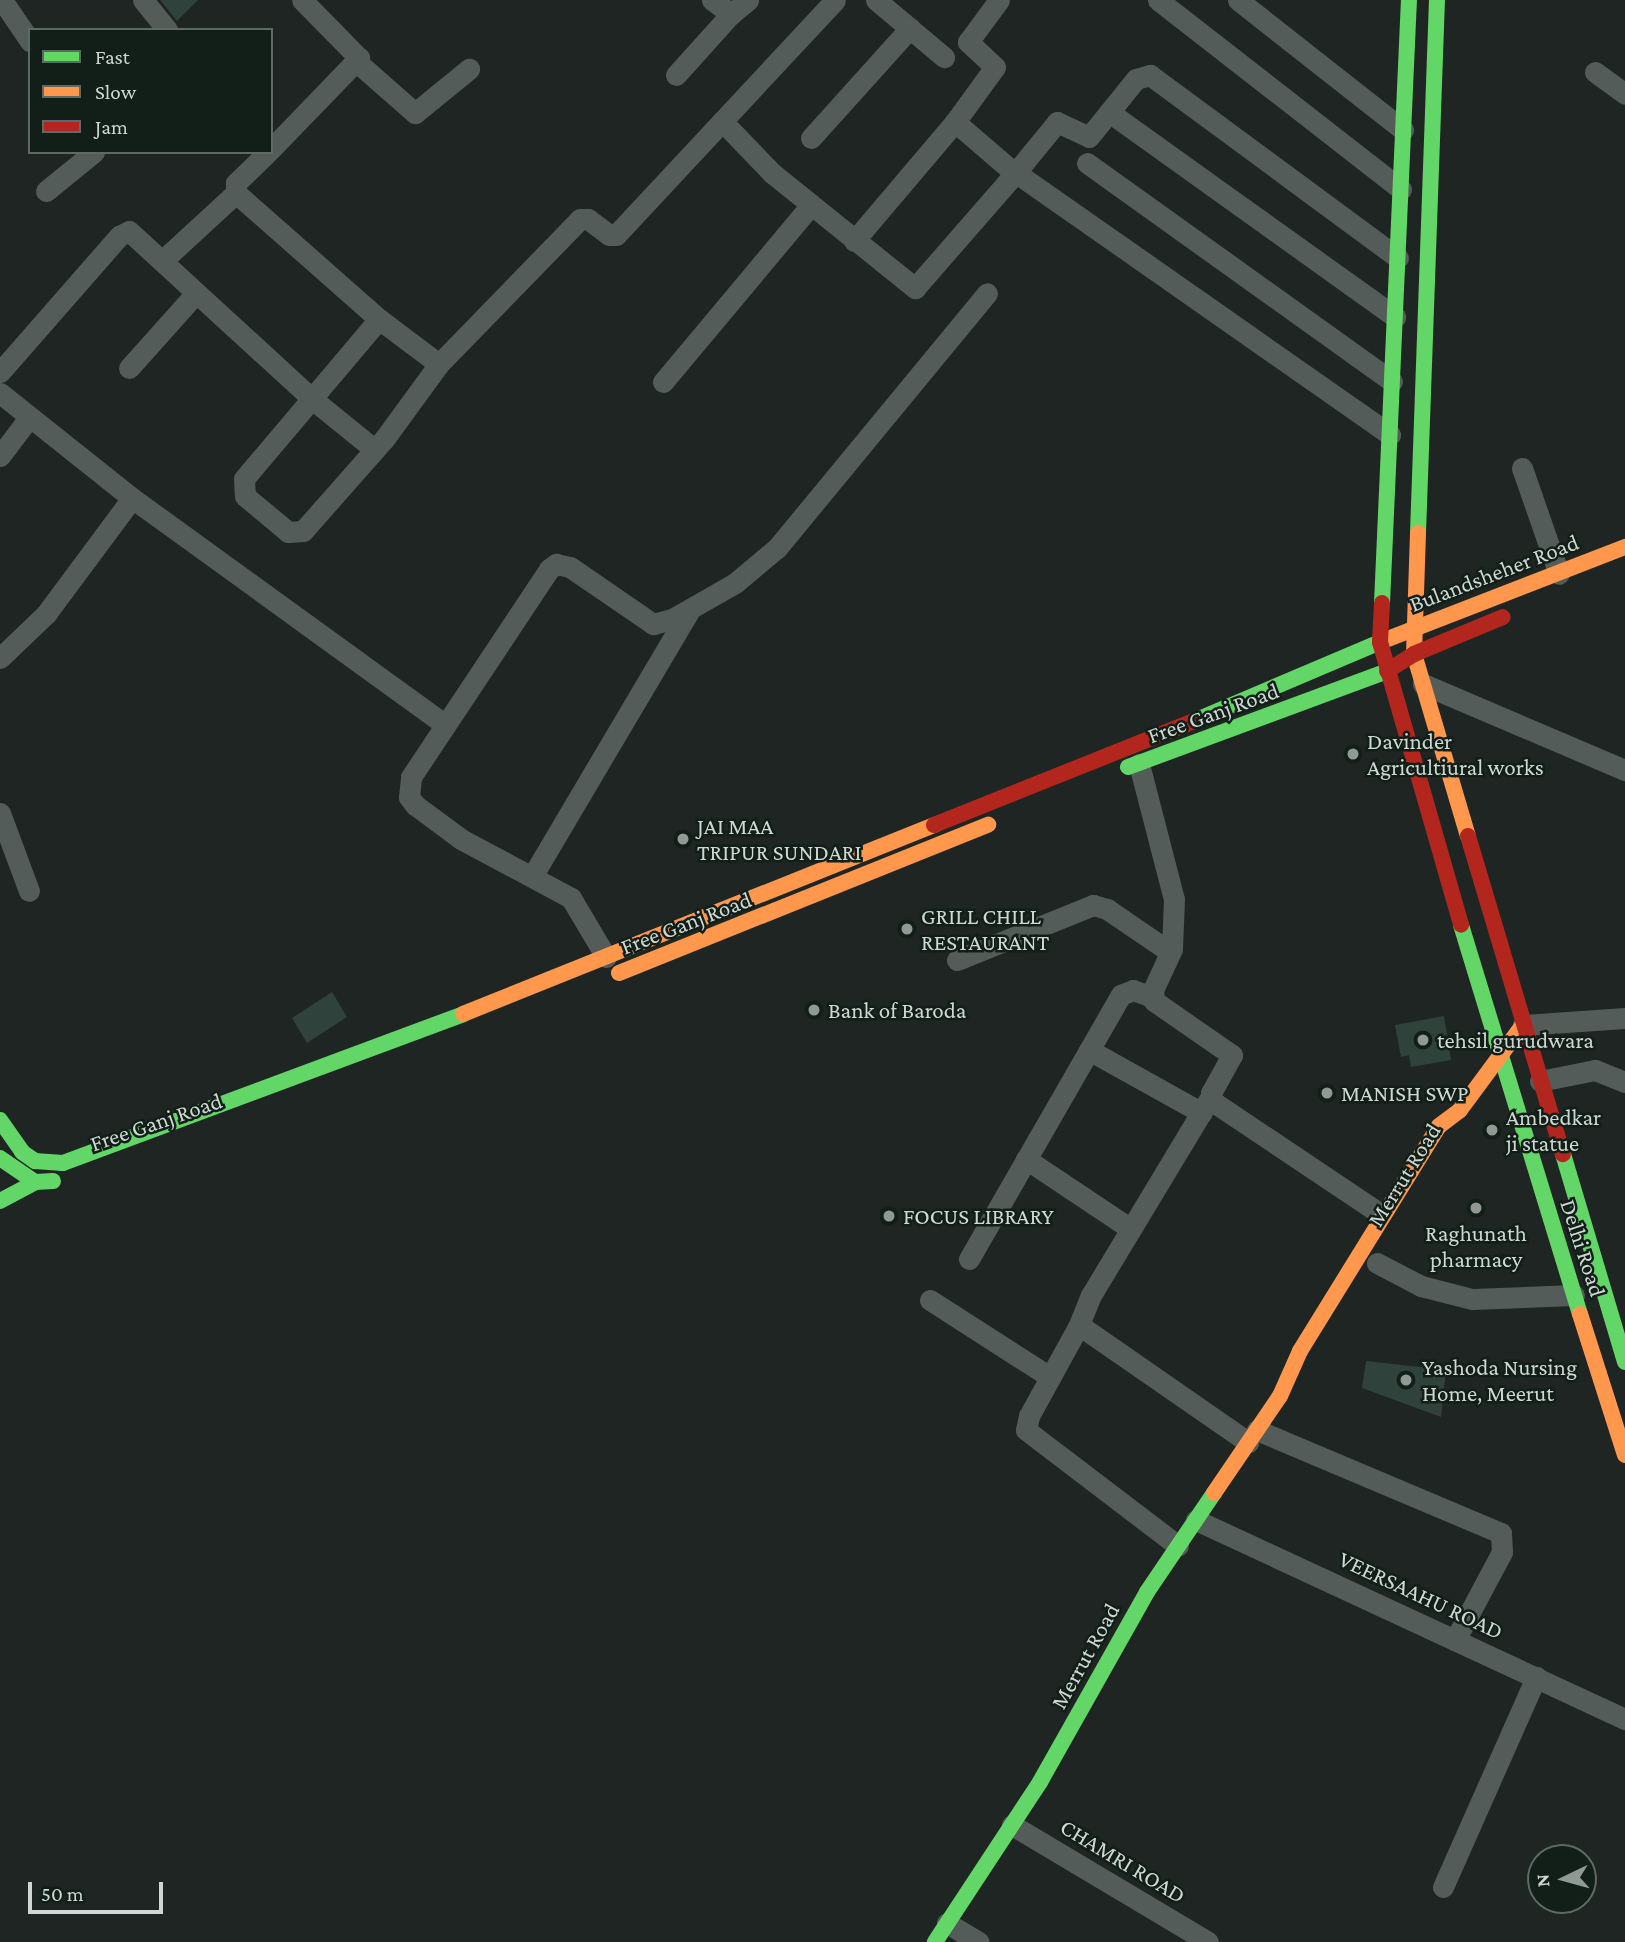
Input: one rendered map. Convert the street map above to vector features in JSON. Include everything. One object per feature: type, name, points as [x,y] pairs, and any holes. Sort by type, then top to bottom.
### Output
[{"type":"main road","name":"Delhi Road","points":[[1409,0],[1380,642],[1498,1055],[1625,1455]]},
{"type":"main road","name":"Delhi Road","points":[[1437,0],[1414,654],[1625,1362]]},
{"type":"main road","name":"Bulandsheher Road","points":[[0,1120],[22,1152],[35,1161],[63,1163],[288,1081],[606,957],[1293,681],[1415,626],[1625,547]]},
{"type":"main road","name":"Free Ganj Road","points":[[1107,775],[1387,671],[1414,654],[1515,612]]},
{"type":"main road","name":"Free Ganj Road","points":[[597,982],[1004,819]]},
{"type":"main road","points":[[1444,868],[1473,856]]},
{"type":"main road","name":"Merrut Road","points":[[934,1942],[1012,1825],[1178,1546],[1280,1396],[1300,1351],[1381,1214],[1439,1126],[1460,1110],[1498,1055],[1523,1025]]},
{"type":"main road","name":"Merrut Road","points":[[1460,1110],[1460,1128]]},
{"type":"main road","name":"Free Ganj Road","points":[[35,1182],[56,1181],[221,1123]]},
{"type":"main road","points":[[0,1158],[13,1171],[35,1182],[5,1202]]},
{"type":"main road","name":"Merrut Road","points":[[1373,1269],[1388,1245]]},
{"type":"main road","name":"Merrut Road","points":[[1280,1396],[1310,1370]]},
{"type":"street","points":[[2,0],[28,38]]},
{"type":"street","points":[[143,0],[165,28]]},
{"type":"street","points":[[302,0],[357,53],[358,63],[415,113],[469,69]]},
{"type":"street","points":[[712,0],[731,14]]},
{"type":"street","points":[[676,75],[731,14],[748,0]]},
{"type":"street","points":[[379,319],[242,483],[245,496],[288,532],[303,531],[375,450],[439,364],[580,219],[588,219],[609,235],[616,234],[835,0]]},
{"type":"street","points":[[876,0],[944,57]]},
{"type":"street","points":[[855,241],[955,122],[995,67],[968,38],[999,0]]},
{"type":"street","points":[[1158,0],[1401,189]]},
{"type":"street","points":[[1238,0],[1404,130]]},
{"type":"street","points":[[811,138],[910,28]]},
{"type":"street","points":[[273,145],[358,63]]},
{"type":"street","points":[[1595,72],[1625,93]]},
{"type":"street","points":[[722,121],[772,173],[915,288],[1057,122],[1084,139],[1141,75],[1150,75],[1398,258]]},
{"type":"street","points":[[1110,112],[1395,317]]},
{"type":"street","points":[[955,122],[1014,174],[1390,435]]},
{"type":"street","points":[[46,191],[92,154]]},
{"type":"street","points":[[162,261],[236,193],[236,183],[264,154]]},
{"type":"street","points":[[1087,163],[1392,381]]},
{"type":"street","points":[[236,193],[379,319],[439,364]]},
{"type":"street","points":[[663,382],[811,205]]},
{"type":"street","points":[[0,372],[122,233],[132,233],[311,398],[375,450]]},
{"type":"street","points":[[129,368],[196,293]]},
{"type":"street","points":[[606,957],[571,898],[533,875],[461,839],[409,797],[411,777],[556,564],[570,566],[647,622],[665,622],[735,583],[777,548],[987,293]]},
{"type":"street","points":[[0,393],[28,419],[132,498],[446,725]]},
{"type":"street","points":[[0,456],[28,419]]},
{"type":"street","points":[[1522,468],[1559,574]]},
{"type":"street","points":[[2,650],[46,614],[132,498]]},
{"type":"street","points":[[533,875],[690,609]]},
{"type":"street","points":[[1423,684],[1625,770]]},
{"type":"street","points":[[1139,764],[1172,880],[1175,916],[1170,952],[1152,997]]},
{"type":"street","points":[[0,813],[29,891]]},
{"type":"street","points":[[957,960],[1093,905],[1107,909],[1170,952]]},
{"type":"street","points":[[969,1259],[1121,995],[1133,990],[1152,997],[1232,1055],[1206,1105],[1091,1295],[1079,1325],[1026,1424],[1029,1435],[1178,1546]]},
{"type":"street","points":[[1523,1025],[1625,1018]]},
{"type":"street","points":[[1089,1050],[1206,1105],[1381,1214]]},
{"type":"street","points":[[1540,1081],[1595,1070],[1623,1087]]},
{"type":"street","points":[[1026,1159],[1131,1229]]},
{"type":"street","points":[[1373,1269],[1421,1286],[1472,1299],[1574,1295]]},
{"type":"street","points":[[930,1300],[1050,1377]]},
{"type":"street","points":[[1079,1325],[1252,1436],[1501,1533],[1502,1552],[1455,1640]]},
{"type":"street","name":"VEERSAAHU ROAD","points":[[1195,1520],[1625,1718]]},
{"type":"street","points":[[1443,1887],[1536,1677]]},
{"type":"street","name":"CHAMRI ROAD","points":[[1012,1825],[1208,1942]]},
{"type":"street","points":[[947,1923],[979,1942]]},
{"type":"building","points":[[160,0],[198,0],[177,21]]},
{"type":"building","points":[[332,992],[347,1017],[307,1043],[292,1018]]},
{"type":"building","name":"tehsil gurudwara","points":[[1444,1016],[1451,1060],[1411,1067],[1409,1055],[1401,1057],[1395,1025]]},
{"type":"building","points":[[1366,1361],[1446,1370],[1441,1417],[1362,1388]]},
{"type":"traffic: fast","points":[[1382,603],[1409,0]]},
{"type":"traffic: fast","points":[[1418,533],[1437,0]]},
{"type":"traffic: fast","points":[[1194,721],[1380,642]]},
{"type":"traffic: fast","points":[[1128,767],[1387,671]]},
{"type":"traffic: fast","points":[[1461,925],[1580,1314]]},
{"type":"traffic: fast","points":[[0,1120],[22,1152],[35,1161],[63,1163],[463,1014]]},
{"type":"traffic: fast","points":[[1563,1154],[1625,1362]]},
{"type":"traffic: fast","points":[[0,1158],[35,1182],[53,1181]]},
{"type":"traffic: fast","points":[[0,1201],[35,1182]]},
{"type":"traffic: fast","points":[[935,1942],[1040,1782],[1147,1592],[1214,1493]]},
{"type":"traffic: slow","points":[[1418,533],[1414,654],[1468,836]]},
{"type":"traffic: slow","points":[[1380,642],[1625,547]]},
{"type":"traffic: slow","points":[[463,1014],[934,825]]},
{"type":"traffic: slow","points":[[619,973],[988,825]]},
{"type":"traffic: slow","points":[[1214,1493],[1280,1396],[1300,1351],[1439,1126],[1460,1110],[1523,1025]]},
{"type":"traffic: slow","points":[[1580,1314],[1625,1455]]},
{"type":"traffic: jam","points":[[1382,603],[1380,642],[1461,925]]},
{"type":"traffic: jam","points":[[1387,671],[1414,654],[1503,617]]},
{"type":"traffic: jam","points":[[934,825],[1194,721]]},
{"type":"traffic: jam","points":[[1468,836],[1563,1154]]},
{"type":"place","name":"Davinder Agricultiural works","points":[[1353,754]]},
{"type":"place","name":"JAI MAA TRIPUR SUNDARI","points":[[683,839]]},
{"type":"place","name":"GRILL CHILL RESTAURANT","points":[[907,929]]},
{"type":"place","name":"Bank of Baroda","points":[[814,1010]]},
{"type":"place","name":"tehsil gurudwara","points":[[1423,1040]]},
{"type":"place","name":"MANISH SWP","points":[[1327,1093]]},
{"type":"place","name":"Ambedkar ji statue","points":[[1492,1130]]},
{"type":"place","name":"Raghunath pharmacy","points":[[1476,1208]]},
{"type":"place","name":"FOCUS LIBRARY","points":[[889,1216]]},
{"type":"place","name":"Yashoda Nursing Home, Meerut","points":[[1406,1380]]}]
